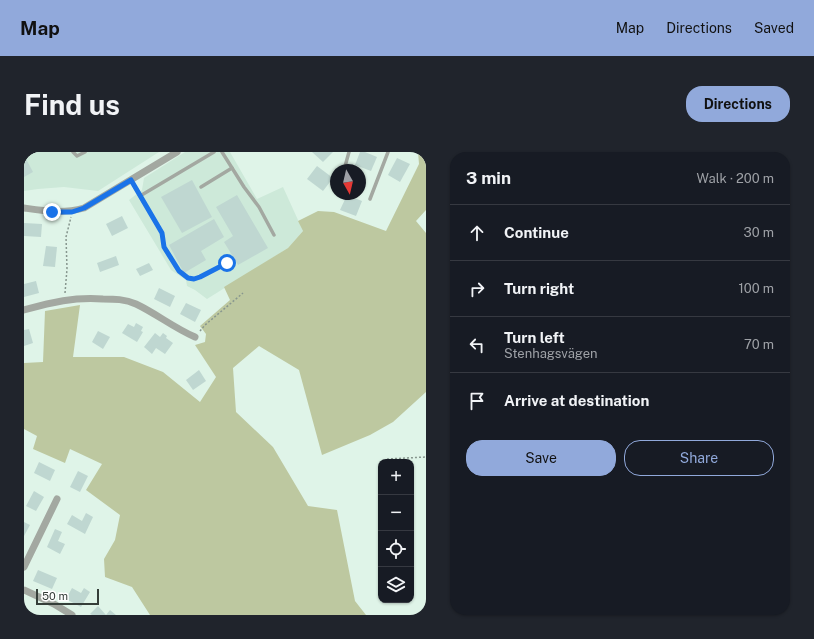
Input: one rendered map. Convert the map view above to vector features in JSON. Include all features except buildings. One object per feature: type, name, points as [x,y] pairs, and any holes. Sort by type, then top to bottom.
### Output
[{"type":"street","points":[[24,208],[52,212],[72,212],[84,208],[177,152]]},
{"type":"street","points":[[24,310],[65,300],[84,298],[112,299],[134,303],[157,314],[180,330],[195,337]]},
{"type":"street","points":[[24,567],[57,499]]},
{"type":"street","points":[[24,590],[54,604],[72,615]]},
{"type":"lane","points":[[74,152],[77,156],[85,152]]},
{"type":"lane","points":[[140,196],[214,152]]},
{"type":"lane","points":[[222,152],[244,187],[259,207],[274,236]]},
{"type":"lane","points":[[346,164],[349,152]]},
{"type":"lane","points":[[370,199],[388,152]]},
{"type":"lane","points":[[201,187],[232,168]]},
{"type":"lane","points":[[131,180],[162,233],[164,247],[179,271],[188,278],[194,279],[227,263]]},
{"type":"path","points":[[65,300],[67,269],[66,237],[72,212]]},
{"type":"path","points":[[195,337],[205,325],[243,293]]},
{"type":"path","points":[[386,459],[426,458]]},
{"type":"shaded area","points":[[24,152],[159,152],[98,191],[64,187],[24,191]]},
{"type":"shaded area","points":[[185,152],[230,152],[257,199],[283,187],[303,231],[288,248],[207,299],[187,286],[186,280],[171,270],[129,200],[142,190],[144,178]]},
{"type":"shaded area","points":[[418,152],[426,152],[426,210],[416,221],[426,233],[426,392],[393,422],[370,435],[322,455],[299,370],[259,346],[233,368],[236,412],[273,447],[308,506],[337,510],[355,601],[366,615],[150,615],[132,587],[105,577],[104,559],[115,540],[120,515],[86,490],[102,464],[70,449],[65,463],[33,449],[37,436],[24,429],[24,363],[43,362],[45,311],[80,305],[73,357],[124,357],[163,372],[200,402],[216,377],[195,345],[205,342],[206,334],[200,326],[230,300],[224,287],[288,248],[303,231],[298,221],[318,211],[334,212],[386,231],[419,164]]},
{"type":"route","points":[[52,212],[72,212],[84,208],[131,180],[162,233],[164,247],[179,271],[188,278],[194,279],[227,263]]}]
